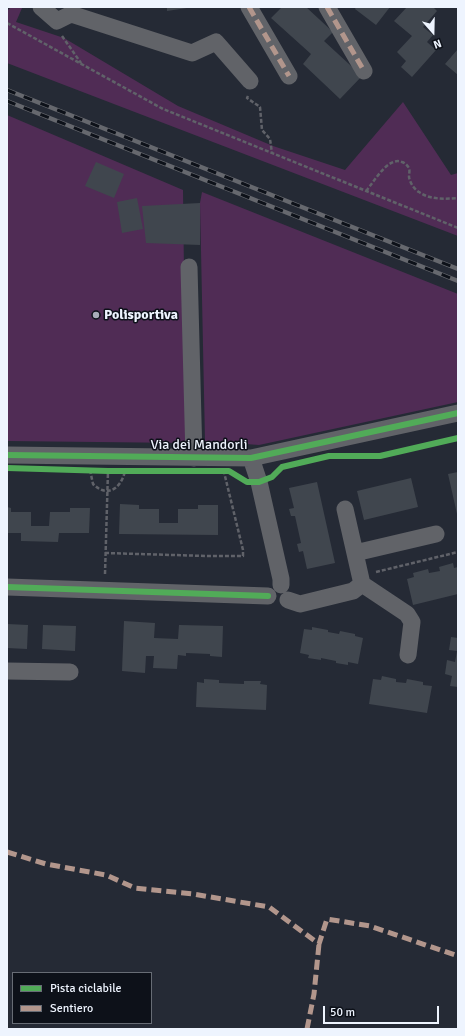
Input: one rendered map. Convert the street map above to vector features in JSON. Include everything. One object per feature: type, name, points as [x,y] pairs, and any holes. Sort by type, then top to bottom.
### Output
[{"type":"street","points":[[41,7],[57,21],[71,14],[192,53],[216,42],[250,81]]},
{"type":"street","points":[[249,7],[290,76]]},
{"type":"street","points":[[327,7],[364,71]]},
{"type":"street","points":[[189,268],[194,458]]},
{"type":"street","name":"Via dei Mandorli","points":[[7,455],[251,458],[458,413]]},
{"type":"street","points":[[251,458],[259,482],[281,579],[281,585]]},
{"type":"street","points":[[345,509],[361,581],[407,614],[412,622],[408,655]]},
{"type":"street","points":[[355,553],[436,534]]},
{"type":"street","points":[[288,600],[300,604],[353,591],[361,581]]},
{"type":"street","points":[[274,585],[281,585],[288,591],[288,600],[284,605],[276,606],[271,603],[268,596],[269,590],[274,585]]},
{"type":"street","points":[[7,587],[268,596]]},
{"type":"street","points":[[7,671],[70,672]]},
{"type":"path","points":[[57,21],[59,33],[82,64]]},
{"type":"path","points":[[7,23],[163,109],[458,228]]},
{"type":"path","points":[[250,81],[247,98],[260,107],[262,130],[270,139],[272,153]]},
{"type":"path","points":[[366,191],[386,166],[392,162],[399,161],[406,164],[409,169],[409,178],[412,186],[420,193],[439,199],[458,198]]},
{"type":"path","points":[[83,470],[133,471]]},
{"type":"path","points":[[104,590],[108,471]]},
{"type":"path","points":[[108,471],[122,483],[113,489],[101,490],[93,484],[108,471]]},
{"type":"path","points":[[106,553],[243,556],[227,471],[216,471]]},
{"type":"path","points":[[361,581],[368,574],[458,552]]},
{"type":"shaded area","points":[[11,7],[22,8],[16,22],[64,38],[178,106],[273,146],[345,170],[403,102],[451,175],[458,173],[458,236],[7,63],[7,11]]},
{"type":"shaded area","name":"Polisportiva","points":[[7,115],[183,190],[186,443],[7,441]]},
{"type":"shaded area","points":[[202,192],[458,294],[458,402],[259,445],[205,441],[200,203]]},
{"type":"building","points":[[167,7],[187,7],[187,8],[167,11]]},
{"type":"building","points":[[280,7],[306,7],[333,32],[324,41],[362,76],[340,99],[303,64],[311,54],[271,18],[281,8]]},
{"type":"building","points":[[356,7],[390,7],[376,25],[355,9]]},
{"type":"building","points":[[407,7],[433,7],[437,11],[423,27],[433,35],[427,42],[436,50],[412,77],[401,67],[406,61],[397,52],[412,36],[394,21]]},
{"type":"building","points":[[458,49],[458,75],[445,64]]},
{"type":"building","points":[[96,162],[124,174],[114,198],[85,186]]},
{"type":"building","points":[[137,198],[143,229],[122,233],[117,202]]},
{"type":"building","points":[[200,203],[200,245],[146,243],[142,206]]},
{"type":"building","points":[[458,472],[458,514],[457,514],[448,474]]},
{"type":"building","points":[[411,478],[418,507],[364,520],[357,491]]},
{"type":"building","points":[[317,482],[335,563],[307,569],[303,551],[299,552],[297,544],[301,543],[295,516],[291,516],[289,509],[294,508],[289,488]]},
{"type":"building","points":[[120,504],[139,505],[139,509],[159,509],[159,523],[178,523],[178,509],[198,509],[198,505],[218,505],[218,535],[119,534]]},
{"type":"building","points":[[7,507],[11,508],[11,512],[31,512],[31,526],[49,526],[50,512],[70,512],[70,508],[90,508],[89,533],[59,533],[58,542],[21,541],[21,533],[7,533]]},
{"type":"building","points":[[453,563],[454,568],[458,567],[458,594],[413,605],[407,579],[414,577],[413,573],[428,569],[429,573],[440,571],[439,567]]},
{"type":"building","points":[[124,621],[155,623],[154,638],[178,639],[179,625],[223,626],[222,657],[210,656],[210,654],[186,653],[186,656],[178,655],[177,669],[153,668],[154,656],[146,656],[145,673],[122,671]]},
{"type":"building","points":[[7,624],[28,625],[27,649],[7,648]]},
{"type":"building","points":[[43,625],[76,626],[75,651],[42,649]]},
{"type":"building","points":[[312,627],[339,634],[340,631],[355,634],[355,636],[363,638],[358,664],[348,662],[348,665],[321,658],[321,660],[308,658],[309,655],[300,653],[304,629],[312,630]]},
{"type":"building","points":[[451,637],[458,638],[458,687],[450,686],[452,676],[445,674],[447,660],[455,662],[457,651],[449,650]]},
{"type":"building","points":[[382,676],[396,679],[396,682],[406,683],[407,679],[423,682],[423,685],[432,686],[427,713],[369,704],[373,679],[381,680]]},
{"type":"building","points":[[204,679],[219,680],[219,683],[244,684],[244,681],[261,681],[260,684],[267,685],[266,710],[196,707],[197,682],[204,683]]},
{"type":"railway","points":[[7,90],[458,269]]},
{"type":"railway","points":[[7,101],[458,281]]},
{"type":"marked path","points":[[249,7],[289,76]]},
{"type":"marked path","points":[[327,7],[364,71]]},
{"type":"marked path","points":[[7,852],[46,864],[106,875],[135,888],[193,894],[269,907],[319,944],[327,919],[370,926],[458,956]]},
{"type":"marked path","points":[[307,1029],[314,994],[319,944]]},
{"type":"cycle path","points":[[7,455],[251,458],[458,413]]},
{"type":"cycle path","points":[[7,468],[108,471],[229,471],[247,482],[259,482],[272,477],[282,467],[329,456],[380,456],[458,438]]},
{"type":"cycle path","points":[[7,587],[268,596]]},
{"type":"place","name":"Polisportiva","points":[[96,315]]}]
